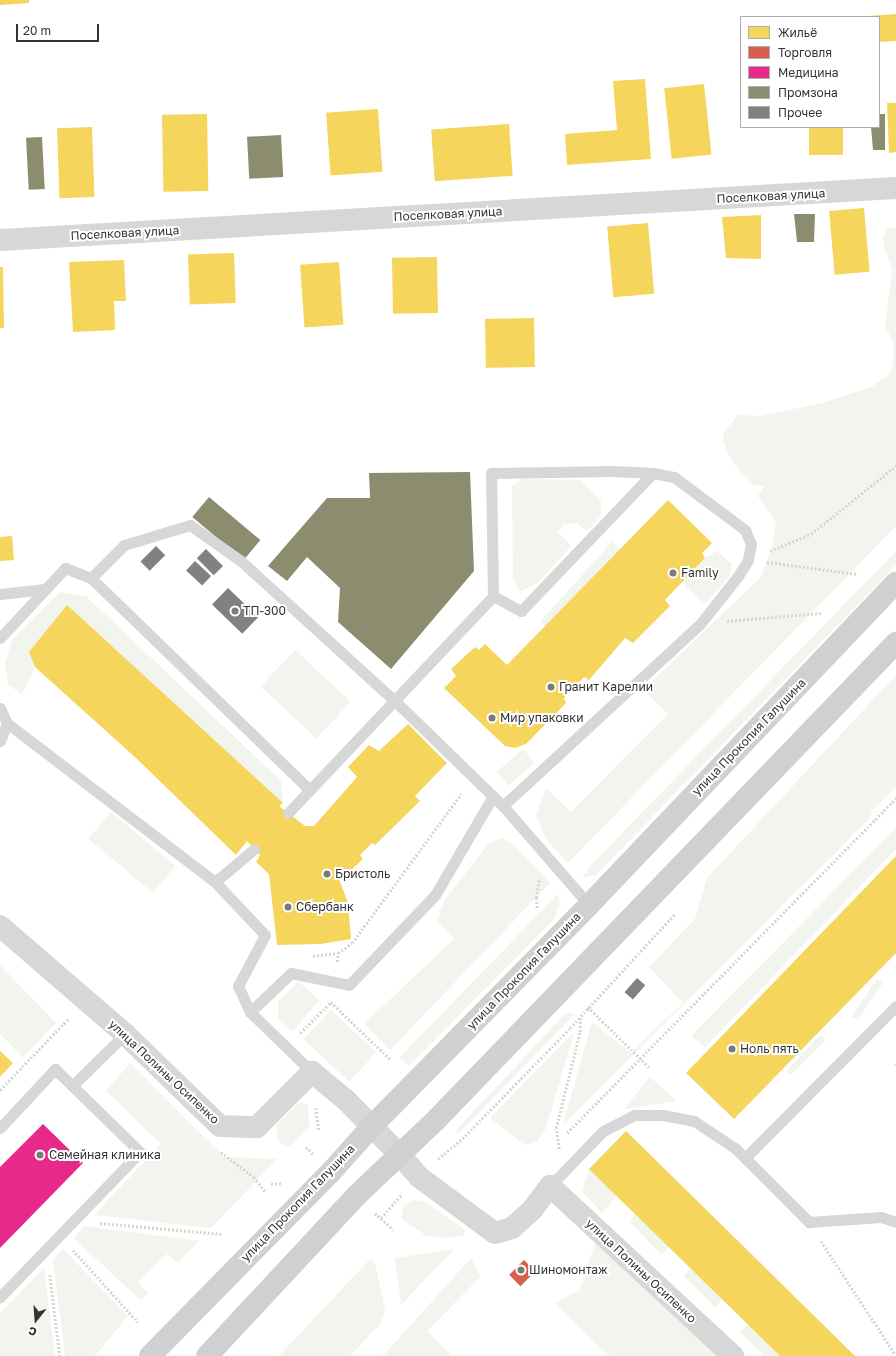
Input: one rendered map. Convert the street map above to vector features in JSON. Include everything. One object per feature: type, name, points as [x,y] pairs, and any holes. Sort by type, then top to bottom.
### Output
[{"type":"main road","name":"улица Прокопия Галушина","points":[[150,1356],[331,1172],[372,1126],[588,905],[896,583]]},
{"type":"main road","points":[[207,1356],[356,1196],[400,1155],[896,643]]},
{"type":"street","name":"Поселковая улица","points":[[0,240],[896,188]]},
{"type":"street","name":"улица Полины Осипенко","points":[[0,926],[125,1034],[220,1126],[257,1127],[312,1072]]},
{"type":"street","points":[[312,1072],[346,1100],[400,1155],[419,1177],[495,1233],[512,1228],[532,1210],[550,1186]]},
{"type":"street","name":"улица Полины Осипенко","points":[[550,1186],[733,1356]]},
{"type":"lane","points":[[288,812],[493,596],[491,473],[613,471],[653,473],[674,477],[744,530],[750,544],[748,560],[738,576],[700,624],[503,806]]},
{"type":"lane","points":[[493,596],[521,611],[653,473]]},
{"type":"lane","points":[[91,578],[124,545],[190,525],[241,561],[394,700],[503,806],[588,905]]},
{"type":"lane","points":[[0,638],[65,568],[91,578],[310,790]]},
{"type":"lane","points":[[0,594],[45,589]]},
{"type":"lane","points":[[0,708],[6,723],[215,882],[266,935],[238,986],[250,1012],[312,1072]]},
{"type":"lane","points":[[0,741],[6,723]]},
{"type":"lane","points":[[250,1012],[292,973],[349,985],[434,895],[493,796]]},
{"type":"lane","points":[[215,882],[254,849]]},
{"type":"lane","points":[[745,1158],[896,1006]]},
{"type":"lane","points":[[72,1086],[125,1034]]},
{"type":"lane","points":[[0,1128],[55,1069],[140,1152],[0,1297]]},
{"type":"lane","points":[[550,1186],[603,1131],[635,1115],[663,1115],[694,1121],[735,1148],[809,1222],[881,1217],[896,1222]]},
{"type":"path","points":[[748,560],[811,534],[896,466]]},
{"type":"path","points":[[748,560],[858,574]]},
{"type":"path","points":[[700,624],[821,613]]},
{"type":"path","points":[[311,956],[338,953],[352,943],[474,777]]},
{"type":"path","points":[[567,1133],[896,798]]},
{"type":"path","points":[[434,1163],[465,1136],[675,914]]},
{"type":"path","points":[[298,1034],[331,1002],[390,1059]]},
{"type":"path","points":[[588,1007],[649,1067]]},
{"type":"path","points":[[0,1090],[72,1015]]},
{"type":"path","points":[[559,1151],[556,1128],[580,1032],[580,1016]]},
{"type":"path","points":[[315,1104],[320,1131]]},
{"type":"path","points":[[381,1218],[407,1190]]},
{"type":"path","points":[[373,1212],[394,1230]]},
{"type":"path","points":[[74,1220],[223,1234]]},
{"type":"path","points":[[809,1222],[896,1355]]},
{"type":"path","points":[[60,1235],[138,1322]]},
{"type":"path","points":[[46,1250],[60,1356]]},
{"type":"shaded area","points":[[896,228],[896,526],[568,863],[546,839],[536,816],[546,788],[571,812],[668,714],[643,690],[761,577],[771,550],[776,523],[758,496],[764,486],[754,485],[738,469],[729,456],[723,440],[724,432],[738,415],[761,416],[822,403],[871,387],[889,375],[893,364],[894,343],[885,327],[892,270],[884,246],[883,237],[887,229]]},
{"type":"shaded area","points":[[522,479],[581,480],[601,501],[601,516],[587,531],[577,523],[564,524],[557,531],[571,546],[537,584],[520,591],[513,580],[512,486]]},
{"type":"shaded area","points":[[612,542],[621,550],[549,630],[540,622]]},
{"type":"shaded area","points":[[717,551],[732,564],[730,576],[705,604],[682,582],[705,558]]},
{"type":"shaded area","points":[[896,551],[896,565],[596,875],[582,878],[590,866]]},
{"type":"shaded area","points":[[60,592],[87,597],[281,781],[283,803],[29,652],[35,667],[22,695],[8,684],[5,663],[12,640]]},
{"type":"shaded area","points":[[295,650],[351,702],[316,738],[261,687]]},
{"type":"shaded area","points":[[896,675],[896,787],[872,811],[870,818],[563,1125],[592,1022],[631,1053],[683,1003],[649,967],[695,919],[707,878]]},
{"type":"shaded area","points":[[523,749],[535,763],[508,786],[497,772]]},
{"type":"shaded area","points":[[111,812],[175,866],[153,893],[89,839]]},
{"type":"shaded area","points":[[896,828],[896,849],[705,1047],[691,1036]]},
{"type":"shaded area","points":[[502,838],[514,845],[550,883],[390,1050],[364,1024],[454,939],[437,921],[444,901],[489,843]]},
{"type":"shaded area","points":[[558,894],[560,904],[554,919],[409,1066],[399,1058]]},
{"type":"shaded area","points":[[0,965],[56,1023],[23,1058],[0,1034]]},
{"type":"shaded area","points":[[877,979],[883,983],[858,1020],[852,1016]]},
{"type":"shaded area","points":[[298,981],[319,1000],[293,1031],[278,1019],[278,1002]]},
{"type":"shaded area","points":[[331,1010],[376,1052],[349,1082],[304,1039]]},
{"type":"shaded area","points":[[566,1013],[575,1014],[458,1134],[455,1131]]},
{"type":"shaded area","points":[[574,1032],[546,1128],[537,1142],[525,1145],[490,1118]]},
{"type":"shaded area","points":[[820,1035],[826,1040],[791,1075],[786,1071]]},
{"type":"shaded area","points":[[130,1063],[224,1157],[277,1159],[211,1228],[94,1215],[161,1144],[106,1091]]},
{"type":"shaded area","points":[[650,1077],[677,1101],[624,1109]]},
{"type":"shaded area","points":[[300,1102],[308,1105],[309,1128],[291,1145],[286,1147],[278,1140],[276,1126]]},
{"type":"shaded area","points":[[589,1169],[617,1195],[602,1213],[582,1191]]},
{"type":"shaded area","points":[[413,1200],[424,1201],[465,1230],[463,1236],[443,1238],[425,1235],[402,1219],[403,1207]]},
{"type":"shaded area","points":[[635,1214],[669,1247],[661,1255],[630,1222]]},
{"type":"shaded area","points":[[84,1226],[199,1241],[178,1263],[167,1254],[138,1282],[148,1293],[141,1301],[74,1238]]},
{"type":"shaded area","points":[[599,1231],[724,1356],[609,1356],[555,1303],[580,1290]]},
{"type":"shaded area","points":[[63,1249],[128,1316],[95,1356],[65,1356],[53,1260]]},
{"type":"shaded area","points":[[454,1249],[401,1305],[395,1258]]},
{"type":"shaded area","points":[[471,1258],[480,1277],[427,1331],[452,1356],[383,1356]]},
{"type":"shaded area","points":[[370,1259],[375,1263],[385,1310],[381,1323],[350,1356],[279,1356]]},
{"type":"shaded area","points":[[44,1268],[55,1356],[0,1356],[0,1313]]},
{"type":"shaded area","points":[[691,1268],[723,1300],[715,1308],[683,1276]]},
{"type":"shaded area","points":[[748,1324],[780,1356],[764,1356],[740,1332]]},
{"type":"building: Жильё","points":[[0,0],[29,0],[29,3],[0,5]]},
{"type":"building: Жильё","points":[[896,14],[896,41],[880,42],[880,16],[867,16]]},
{"type":"building: Жильё","points":[[645,79],[651,159],[567,165],[565,134],[617,130],[613,81]]},
{"type":"building: Жильё","points":[[704,84],[711,155],[672,159],[664,88]]},
{"type":"building: Жильё","points":[[887,103],[896,103],[896,152],[889,153]]},
{"type":"building: Жильё","points":[[378,109],[382,172],[331,175],[326,113]]},
{"type":"building: Жильё","points":[[207,114],[208,191],[163,192],[162,115]]},
{"type":"building: Жильё","points":[[509,124],[513,176],[435,181],[431,129]]},
{"type":"building: Жильё","points":[[92,127],[94,197],[59,198],[57,128]]},
{"type":"building: Жильё","points":[[809,128],[843,128],[843,155],[809,155]]},
{"type":"building: Жильё","points":[[864,208],[870,272],[835,275],[829,211]]},
{"type":"building: Жильё","points":[[761,215],[761,259],[726,258],[722,217]]},
{"type":"building: Жильё","points":[[648,223],[654,294],[613,297],[607,227]]},
{"type":"building: Жильё","points":[[234,253],[236,303],[190,305],[188,255]]},
{"type":"building: Жильё","points":[[437,257],[438,313],[393,314],[392,258]]},
{"type":"building: Жильё","points":[[124,260],[126,301],[114,301],[115,330],[73,332],[69,262]]},
{"type":"building: Жильё","points":[[339,262],[343,325],[304,328],[300,265]]},
{"type":"building: Жильё","points":[[0,267],[3,267],[4,328],[0,328]]},
{"type":"building: Жильё","points":[[534,318],[535,367],[486,368],[485,319]]},
{"type":"building: Жильё","points":[[668,500],[712,543],[702,553],[705,558],[665,600],[670,606],[633,643],[625,638],[589,680],[584,677],[564,698],[566,703],[526,744],[515,748],[505,746],[444,688],[456,676],[451,669],[475,647],[479,650],[485,644],[507,665]]},
{"type":"building: Жильё","points":[[12,536],[14,560],[0,561],[0,537]]},
{"type":"building: Жильё","points":[[67,605],[283,803],[279,806],[305,826],[314,826],[357,777],[348,767],[369,745],[379,751],[408,724],[447,763],[415,796],[420,801],[375,845],[372,843],[360,855],[363,859],[345,876],[339,879],[348,903],[351,939],[321,944],[277,945],[269,874],[256,862],[260,855],[247,841],[236,855],[136,758],[35,667],[29,652]]},
{"type":"building: Жильё","points":[[896,856],[896,953],[734,1119],[686,1073]]},
{"type":"building: Жильё","points":[[0,1051],[13,1063],[0,1077]]},
{"type":"building: Жильё","points":[[626,1131],[855,1356],[780,1356],[589,1169]]},
{"type":"building: Торговля","points":[[524,1260],[535,1271],[520,1286],[509,1275]]},
{"type":"building: Медицина","points":[[43,1124],[83,1163],[0,1248],[0,1167]]},
{"type":"building: Промзона","points":[[880,114],[885,114],[885,150],[873,150],[871,128],[880,128]]},
{"type":"building: Промзона","points":[[281,135],[283,177],[249,179],[247,137]]},
{"type":"building: Промзона","points":[[42,137],[45,189],[29,190],[26,138]]},
{"type":"building: Промзона","points":[[794,214],[815,214],[814,242],[797,242]]},
{"type":"building: Промзона","points":[[470,472],[474,571],[391,669],[338,622],[340,588],[307,557],[287,581],[268,566],[327,498],[370,498],[369,473]]},
{"type":"building: Промзона","points":[[209,497],[260,540],[244,560],[192,517]]},
{"type":"building: Прочее","points":[[156,546],[165,555],[150,571],[140,562]]},
{"type":"building: Прочее","points":[[206,549],[223,566],[214,575],[197,558]]},
{"type":"building: Прочее","points":[[195,561],[211,576],[202,586],[186,571]]},
{"type":"building: Прочее","name":"ТП-300","points":[[228,588],[258,617],[242,634],[212,605]]},
{"type":"building: Прочее","points":[[637,978],[645,985],[633,1000],[625,992]]},
{"type":"place","name":"Family","points":[[673,573]]},
{"type":"place","name":"ТП-300","points":[[235,611]]},
{"type":"place","name":"Гранит Карелии","points":[[551,687]]},
{"type":"place","name":"Мир упаковки","points":[[492,718]]},
{"type":"place","name":"Бристоль","points":[[327,874]]},
{"type":"place","name":"Сбербанк","points":[[288,907]]},
{"type":"place","name":"Ноль пять","points":[[732,1049]]},
{"type":"place","name":"Семейная клиника","points":[[40,1155]]},
{"type":"place","name":"Шиномонтаж","points":[[521,1270]]}]
